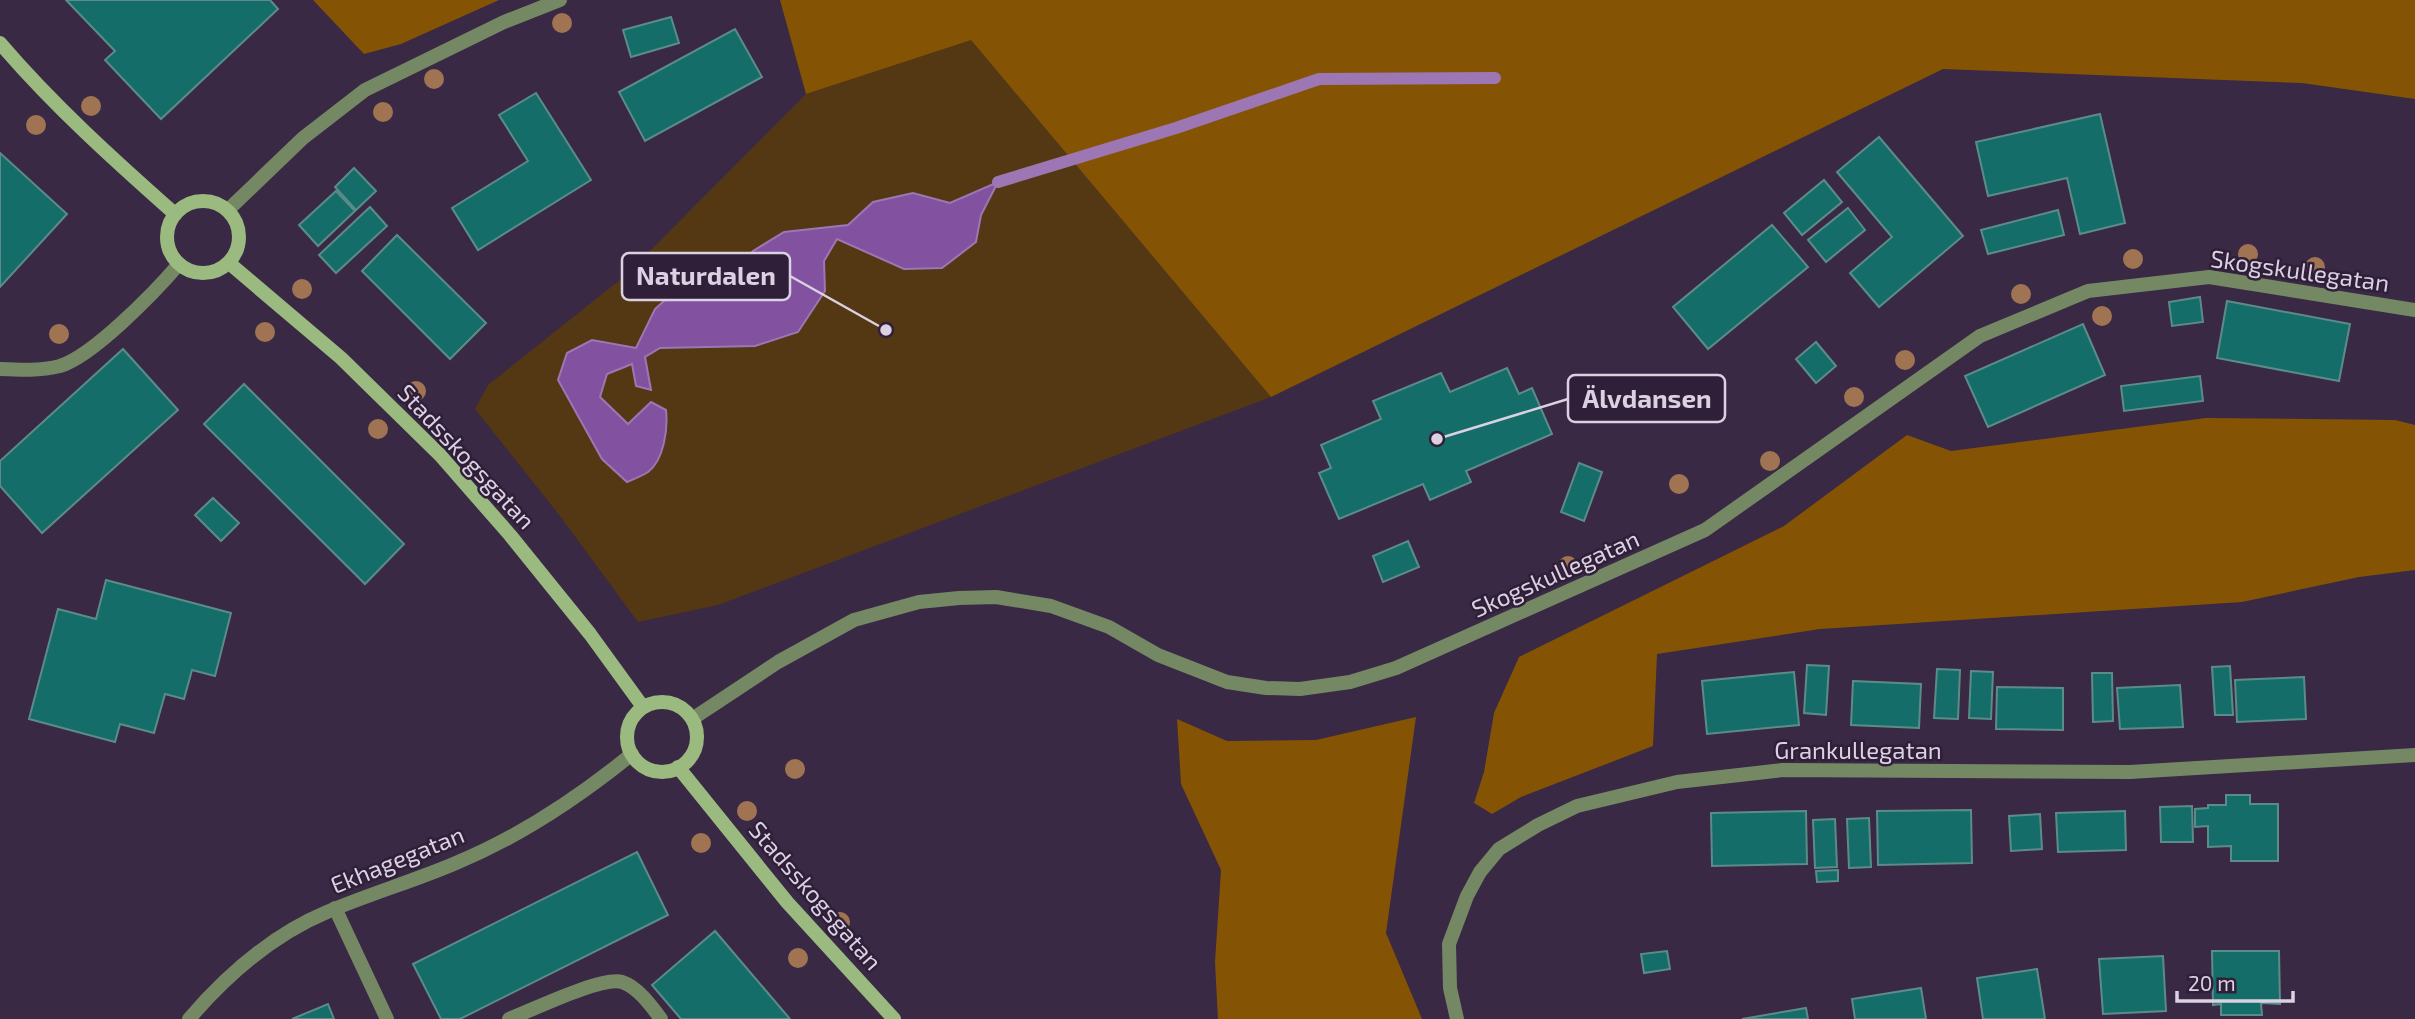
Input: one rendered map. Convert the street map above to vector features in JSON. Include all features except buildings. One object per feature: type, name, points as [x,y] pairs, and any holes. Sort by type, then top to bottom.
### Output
[{"type":"street","points":[[228,211],[303,138],[365,90],[505,22],[560,0]]},
{"type":"street","points":[[0,43],[78,125],[175,214]]},
{"type":"street","points":[[202,201],[216,203],[228,211],[236,222],[240,236],[237,250],[229,263],[218,270],[204,273],[190,271],[179,264],[170,251],[167,237],[175,214],[189,203],[202,201]]},
{"type":"street","name":"Stadsskogsgatan","points":[[229,263],[341,358],[440,455],[510,534],[590,634],[643,707]]},
{"type":"street","points":[[0,369],[33,371],[62,365],[89,350],[159,288],[179,264]]},
{"type":"street","name":"Skogskullegatan","points":[[692,719],[778,662],[854,620],[919,603],[960,598],[996,597],[1051,606],[1109,627],[1158,654],[1227,682],[1266,688],[1300,689],[1350,682],[1396,668],[1705,530],[1980,336],[2088,291],[2209,277],[2415,310]]},
{"type":"street","points":[[654,702],[673,703],[692,719],[696,731],[694,750],[688,760],[678,767],[654,771],[642,765],[632,754],[627,739],[628,727],[643,707],[654,702]]},
{"type":"street","name":"Ekhagegatan","points":[[190,1019],[233,974],[273,941],[335,908],[458,863],[528,827],[596,782],[632,754]]},
{"type":"street","name":"Grankullegatan","points":[[1457,1019],[1450,988],[1448,944],[1466,896],[1480,872],[1499,849],[1538,824],[1577,806],[1676,782],[1783,770],[2130,772],[2415,755]]},
{"type":"street","name":"Stadsskogsgatan","points":[[678,767],[786,902],[894,1019]]},
{"type":"street","points":[[335,908],[387,1019]]},
{"type":"street","points":[[509,1019],[603,982],[623,982],[645,998],[662,1019]]},
{"type":"shaded area","points":[[313,0],[499,0],[401,44],[364,54]]},
{"type":"shaded area","points":[[780,0],[2415,0],[2415,99],[2302,83],[1943,69],[1271,397],[971,40],[806,94]]},
{"type":"shaded area","points":[[970,39],[1271,397],[718,605],[638,622],[560,516],[475,409],[488,385],[626,275],[806,94]]},
{"type":"shaded area","points":[[998,182],[981,215],[976,242],[942,268],[904,269],[837,239],[824,261],[825,291],[798,332],[755,346],[660,348],[645,357],[651,390],[636,386],[632,364],[607,374],[600,397],[628,424],[651,402],[666,410],[666,426],[664,444],[658,460],[643,475],[627,482],[602,459],[558,380],[567,353],[592,340],[636,348],[655,309],[675,291],[724,285],[753,251],[784,232],[848,225],[873,202],[913,193],[950,203]]},
{"type":"shaded area","points":[[2206,418],[2395,420],[2415,425],[2415,570],[2359,577],[2242,602],[1820,629],[1657,654],[1653,746],[1521,797],[1492,814],[1474,803],[1484,772],[1494,713],[1519,657],[1784,526],[1907,435],[1951,451]]},
{"type":"shaded area","points":[[1416,717],[1386,933],[1422,1019],[1218,1019],[1215,962],[1221,870],[1181,784],[1177,719],[1227,741],[1316,740]]},
{"type":"waterway","points":[[998,182],[1176,128],[1319,79],[1495,78]]},
{"type":"place","name":"Naturdalen","points":[[886,330]]},
{"type":"place","name":"Älvdansen","points":[[1437,439]]}]
